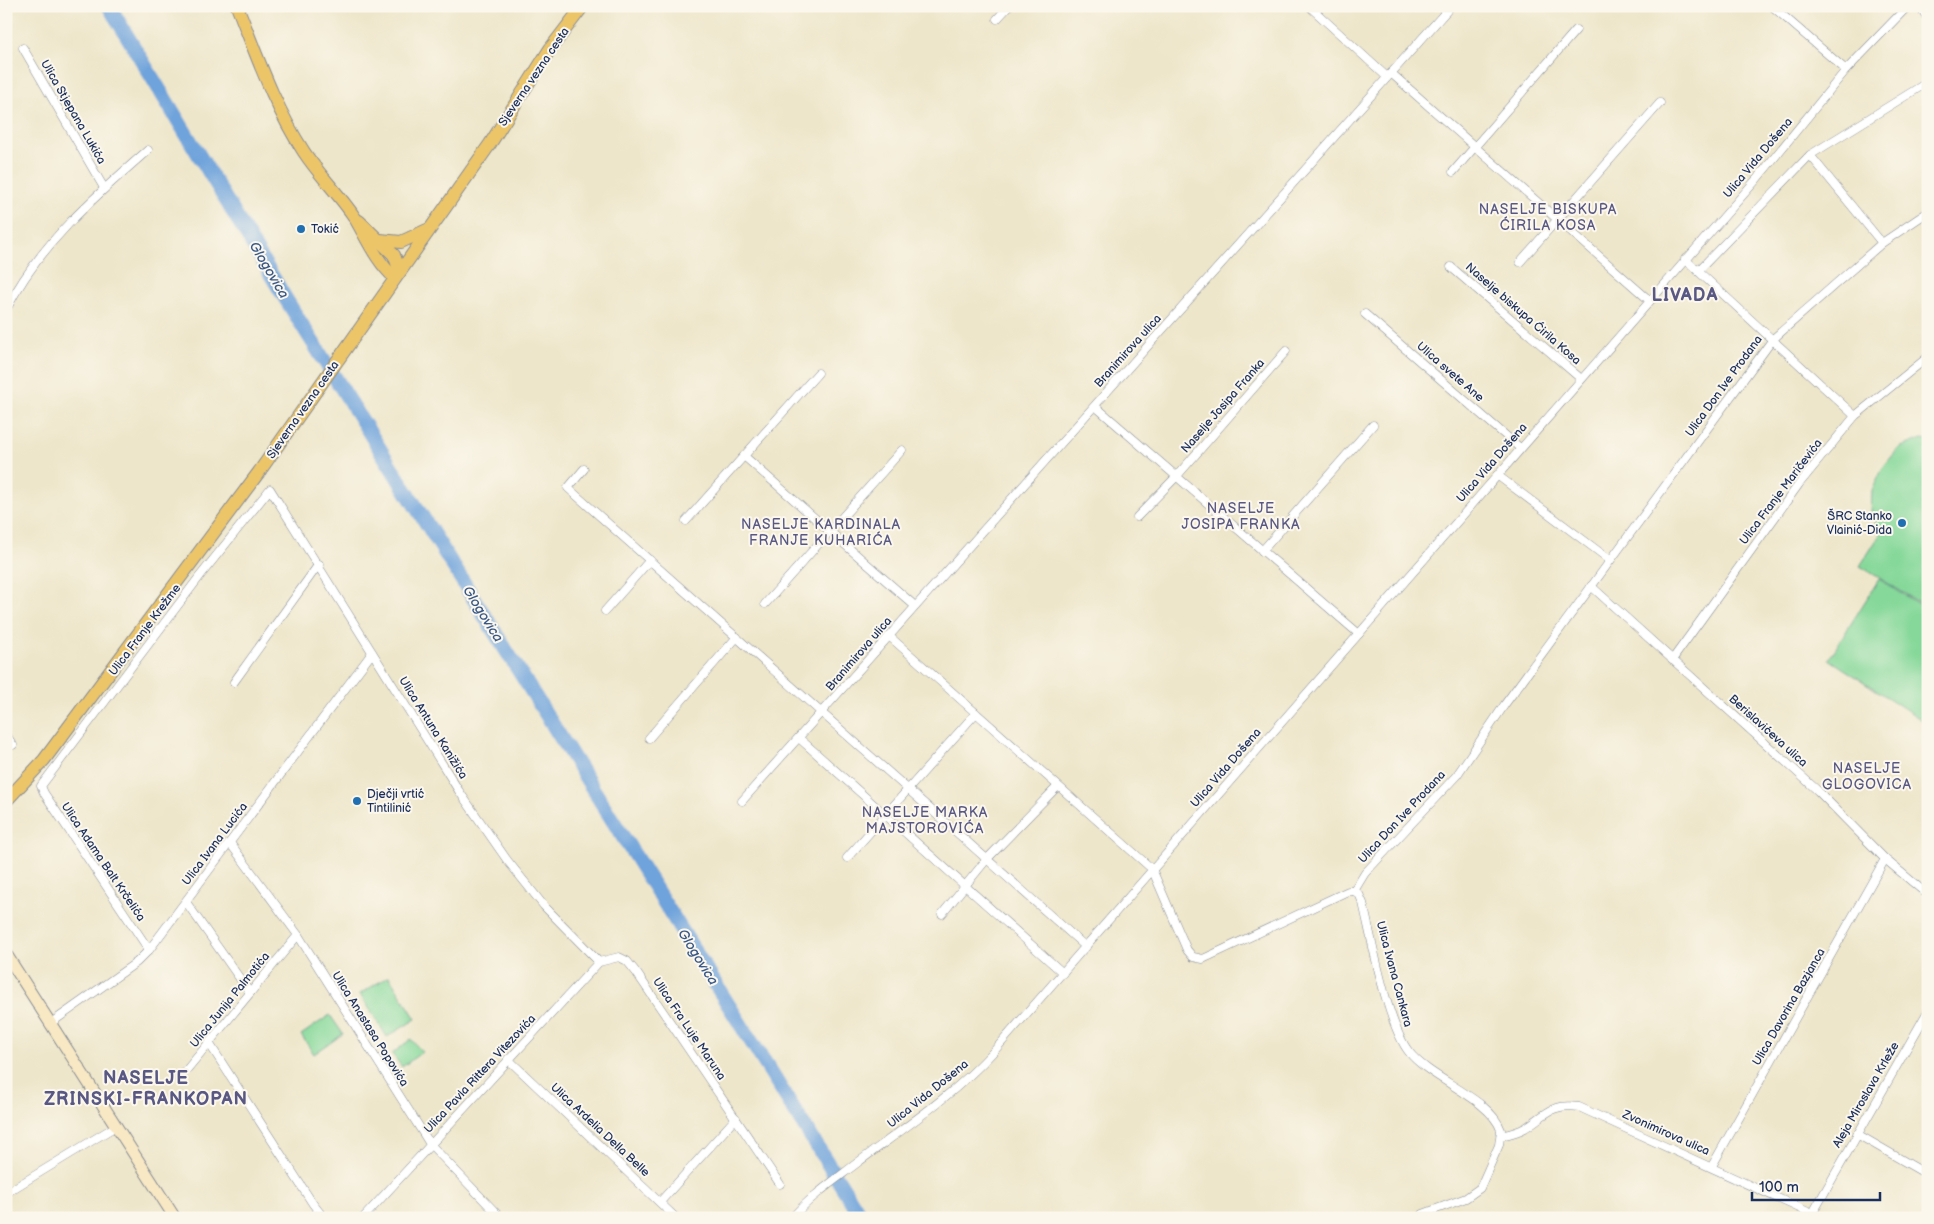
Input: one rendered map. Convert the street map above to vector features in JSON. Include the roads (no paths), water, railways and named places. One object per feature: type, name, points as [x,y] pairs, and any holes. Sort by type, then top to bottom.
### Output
[{"type":"main road","points":[[237,6],[269,89],[304,153],[355,218],[372,249],[398,275]]},
{"type":"main road","name":"Sjeverna vezna cesta","points":[[6,801],[44,760],[189,567],[398,275],[490,144],[550,49],[583,6]]},
{"type":"main road","points":[[355,218],[394,255],[398,275]]},
{"type":"main road","points":[[380,240],[393,243],[407,241],[431,227]]},
{"type":"main road","points":[[6,954],[175,1218]]},
{"type":"street","points":[[997,20],[1010,6]]},
{"type":"street","name":"Branimirova ulica","points":[[742,801],[800,739],[915,606],[1451,6]]},
{"type":"street","points":[[1772,6],[1846,70]]},
{"type":"street","name":"Ulica Vida Došena","points":[[792,1218],[822,1190],[973,1074],[1086,947],[1580,378],[1756,180],[1846,70],[1908,6]]},
{"type":"street","points":[[1920,6],[1928,19]]},
{"type":"street","points":[[1315,8],[1389,75],[1649,300]]},
{"type":"street","points":[[1453,172],[1576,30]]},
{"type":"street","name":"Ulica Stjepana Lukića","points":[[23,48],[104,188]]},
{"type":"street","points":[[1698,271],[1810,155],[1928,82]]},
{"type":"street","points":[[1520,262],[1660,103]]},
{"type":"street","points":[[6,310],[26,275],[53,240],[104,188],[148,150]]},
{"type":"street","points":[[1810,155],[1882,243]]},
{"type":"street","name":"Ulica Don Ive Prodana","points":[[1354,891],[1365,872],[1456,776],[1591,586],[1773,339],[1882,243],[1928,212]]},
{"type":"street","points":[[1685,259],[1856,416]]},
{"type":"street","name":"Naselje biskupa Ćirila Kosa","points":[[1451,267],[1580,378]]},
{"type":"street","name":"Ulica svete Ane","points":[[1366,314],[1520,448]]},
{"type":"street","name":"Naselje Josipa Franka","points":[[1137,517],[1176,477],[1286,351]]},
{"type":"street","name":"Ulica Franje Maričevića","points":[[1672,660],[1798,484],[1856,416],[1928,357]]},
{"type":"street","points":[[686,521],[818,373]]},
{"type":"street","points":[[1094,406],[1358,634]]},
{"type":"street","points":[[1262,550],[1373,425]]},
{"type":"street","points":[[764,604],[902,450]]},
{"type":"street","points":[[744,456],[915,606]]},
{"type":"street","points":[[584,469],[568,488],[1086,947]]},
{"type":"street","points":[[1497,475],[1610,560]]},
{"type":"street","name":"Ulica Antuna Kanižića","points":[[270,489],[319,564],[372,653],[459,791],[508,860],[544,906],[598,962]]},
{"type":"street","name":"Ulica Franje Krežme","points":[[41,786],[200,576],[270,489]]},
{"type":"street","points":[[605,611],[650,560]]},
{"type":"street","points":[[234,682],[319,564]]},
{"type":"street","points":[[189,567],[200,576]]},
{"type":"street","name":"Berislavićeva ulica","points":[[1591,586],[1818,791],[1885,859],[1928,895]]},
{"type":"street","points":[[889,636],[1152,869],[1186,950],[1198,959],[1203,959],[1348,891],[1354,891]]},
{"type":"street","points":[[649,738],[737,637]]},
{"type":"street","name":"Ulica Ivana Lucića","points":[[51,1023],[137,962],[149,950],[372,653]]},
{"type":"street","points":[[847,858],[976,713]]},
{"type":"street","points":[[6,735],[13,745]]},
{"type":"street","points":[[800,739],[1064,972]]},
{"type":"street","name":"Ulica Adama Balt Krčelića","points":[[41,786],[149,950]]},
{"type":"street","points":[[942,914],[987,859],[1058,786]]},
{"type":"street","name":"Ulica Anastasa Popovića","points":[[230,843],[298,935],[430,1144],[501,1218]]},
{"type":"street","name":"Ulica Davorina Bazjanca","points":[[1712,1166],[1885,859]]},
{"type":"street","name":"Ulica Ivana Cankara","points":[[1354,891],[1359,894],[1363,903],[1400,1038],[1418,1061],[1484,1107],[1500,1126],[1501,1136]]},
{"type":"street","points":[[186,902],[250,993]]},
{"type":"street","name":"Ulica Junija Palmotića","points":[[180,1079],[298,935]]},
{"type":"street","name":"Ulica Fra Luje Maruna","points":[[598,962],[619,957],[627,961],[780,1184]]},
{"type":"street","name":"Ulica Pavla Rittera Vitezovića","points":[[364,1218],[598,962]]},
{"type":"street","name":"Aleja Miroslava Krleže","points":[[1811,1215],[1928,1011]]},
{"type":"street","points":[[209,1043],[313,1204],[324,1218]]},
{"type":"street","name":"Ulica Ardelia Della Belle","points":[[508,1059],[676,1218]]},
{"type":"street","name":"Zvonimirova ulica","points":[[1501,1136],[1525,1128],[1544,1113],[1556,1108],[1567,1105],[1579,1107],[1712,1166],[1811,1215],[1821,1218]]},
{"type":"street","points":[[660,1202],[736,1118]]},
{"type":"street","points":[[6,1193],[116,1126]]},
{"type":"street","points":[[1857,1134],[1928,1175]]},
{"type":"street","points":[[1420,1218],[1423,1214],[1466,1198],[1480,1188],[1499,1146],[1501,1136]]},
{"type":"waterway","name":"Glogovica","points":[[109,6],[287,301],[862,1218]]},
{"type":"place","name":"Tokić","points":[[301,229]]},
{"type":"place","name":"ŠRC Stanko Vlainić-Dida","points":[[1902,523]]},
{"type":"place","name":"Dječji vrtić Tintilinić","points":[[357,801]]},
{"type":"district","name":"NASELJE BISKUPA ĆIRILA KOSA","points":[[1548,217]]},
{"type":"district","name":"LIVADA","points":[[1685,295]]},
{"type":"district","name":"NASELJE JOSIPA FRANKA","points":[[1241,516]]},
{"type":"district","name":"NASELJE KARDINALA FRANJE KUHARIĆA","points":[[821,532]]},
{"type":"district","name":"NASELJE GLOGOVICA","points":[[1867,776]]},
{"type":"district","name":"NASELJE MARKA MAJSTOROVIĆA","points":[[925,820]]},
{"type":"district","name":"NASELJE ZRINSKI-FRANKOPAN","points":[[146,1088]]}]
